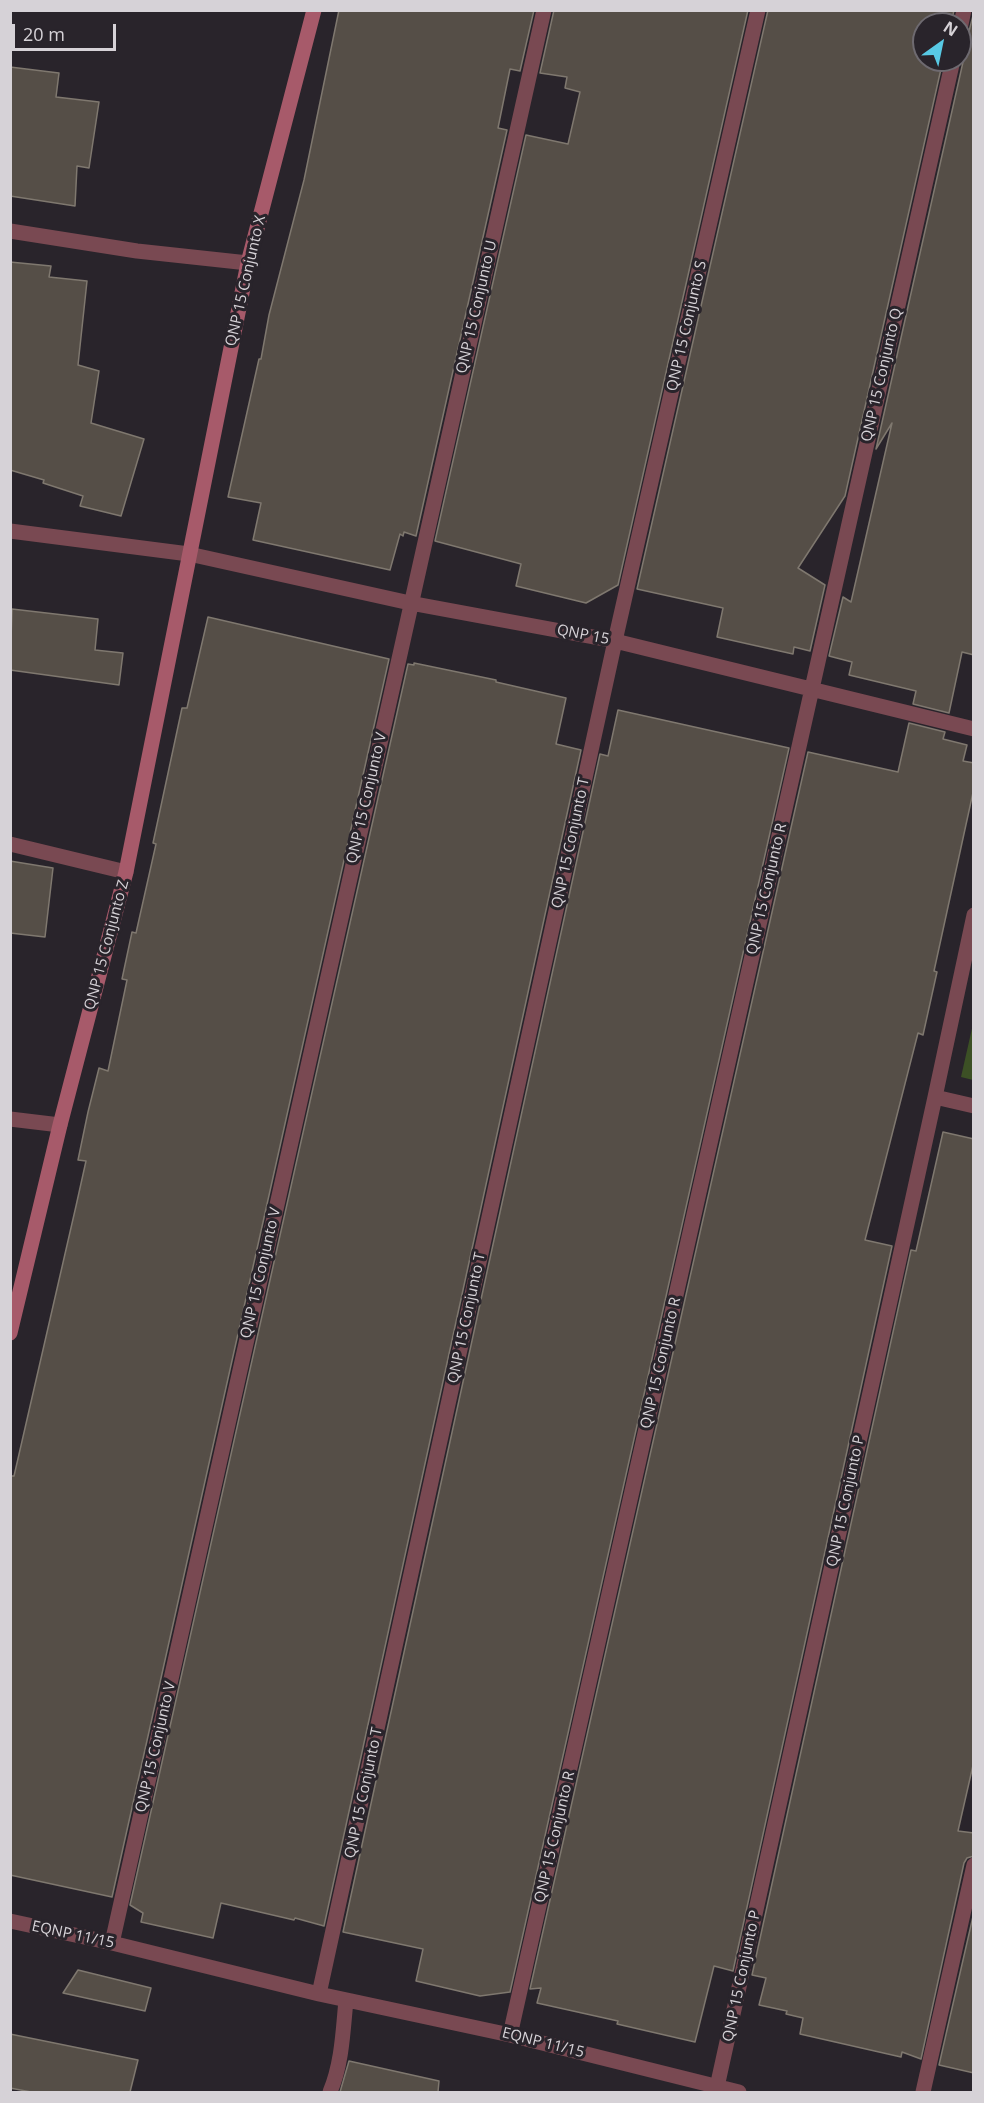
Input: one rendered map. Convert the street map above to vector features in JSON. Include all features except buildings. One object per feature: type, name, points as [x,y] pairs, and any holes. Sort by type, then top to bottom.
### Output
[{"type":"street","name":"QNP 15 Conjunto X","points":[[189,554],[248,262],[314,10]]},
{"type":"street","name":"QNP 15 Conjunto U","points":[[410,603],[544,10]]},
{"type":"street","name":"QNP 15 Conjunto S","points":[[615,641],[758,10]]},
{"type":"street","name":"QNP 15 Conjunto Q","points":[[812,691],[950,72]]},
{"type":"street","points":[[10,231],[137,251],[248,262]]},
{"type":"street","name":"QNP 15","points":[[10,531],[189,554],[410,603],[615,641],[974,729]]},
{"type":"street","name":"QNP 15 Conjunto Z","points":[[10,1333],[60,1125],[126,872],[189,554]]},
{"type":"street","name":"QNP 15 Conjunto V","points":[[112,1943],[410,603]]},
{"type":"street","name":"QNP 15 Conjunto T","points":[[320,1994],[615,641]]},
{"type":"street","name":"QNP 15 Conjunto R","points":[[510,2035],[812,691]]},
{"type":"street","points":[[10,844],[126,872]]},
{"type":"street","name":"QNP 15 Conjunto P","points":[[717,2087],[974,915]]},
{"type":"street","points":[[935,1097],[974,1106]]},
{"type":"street","points":[[10,1119],[60,1125]]},
{"type":"street","points":[[923,2092],[974,1865]]},
{"type":"street","name":"EQNP 11/15","points":[[10,1921],[112,1943],[346,2000],[510,2035],[739,2092]]},
{"type":"street","points":[[330,2092],[341,2050],[346,2000]]},
{"type":"green space","points":[[973,1024],[973,1080],[961,1077]]}]
